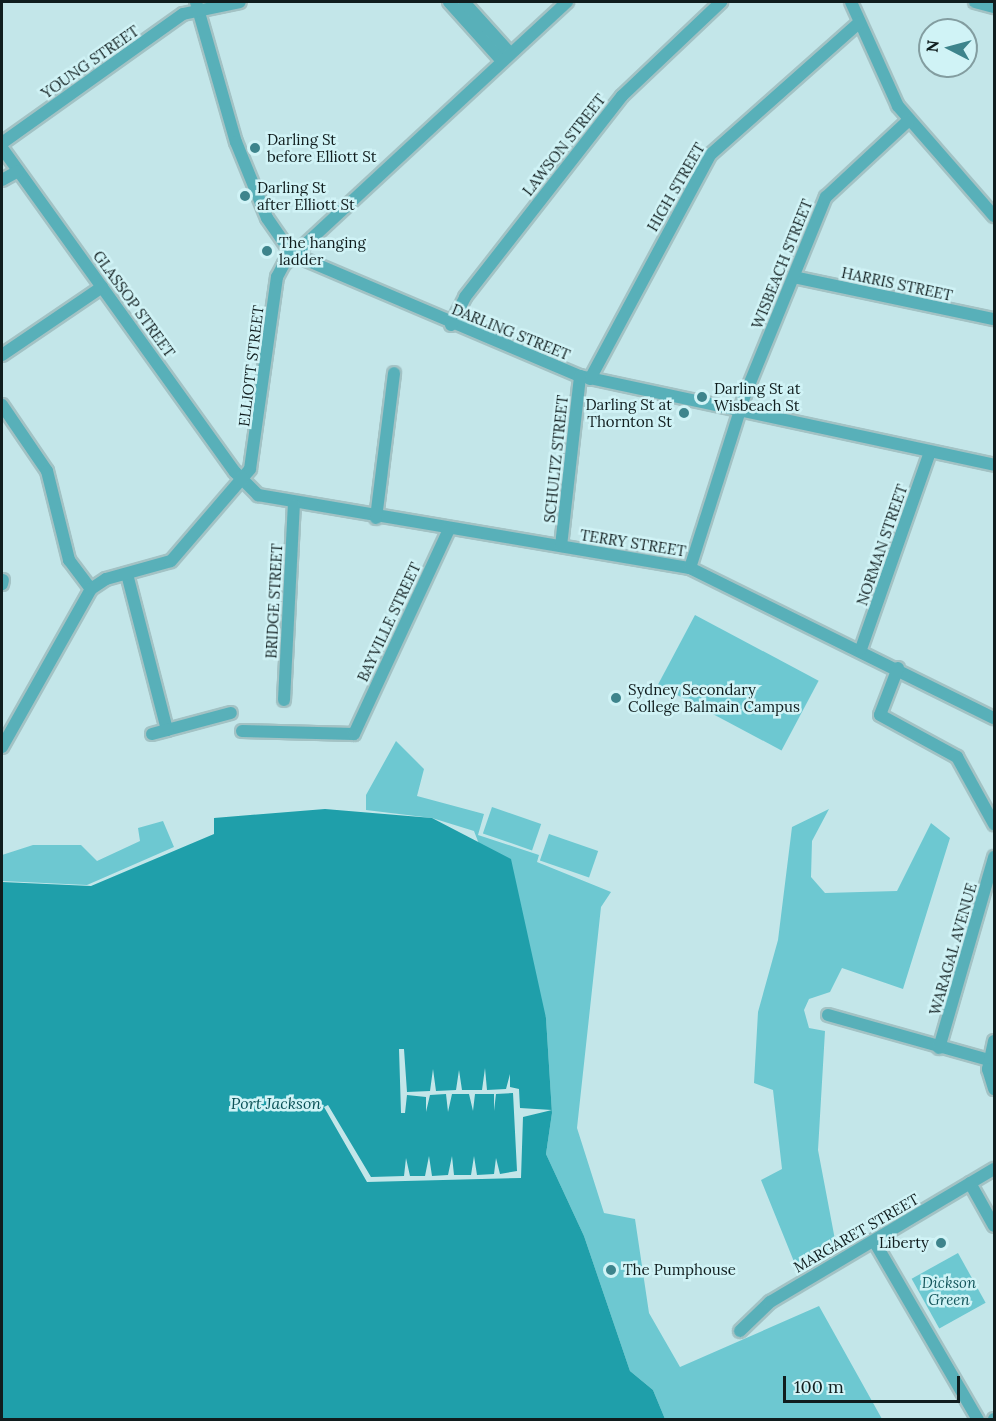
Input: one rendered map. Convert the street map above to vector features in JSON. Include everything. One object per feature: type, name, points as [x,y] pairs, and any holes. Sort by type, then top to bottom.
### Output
[{"type":"street","name":"YOUNG STREET","points":[[2,145],[183,14],[197,7],[240,2]]},
{"type":"street","points":[[449,2],[472,19],[506,57]]},
{"type":"street","points":[[464,2],[472,19]]},
{"type":"street","name":"ELLIOTT STREET","points":[[91,589],[127,574],[171,561],[242,479],[255,454],[277,277],[292,254],[567,2]]},
{"type":"street","name":"LAWSON STREET","points":[[452,325],[465,297],[622,96],[721,2]]},
{"type":"street","points":[[851,2],[909,120],[994,216]]},
{"type":"street","points":[[975,2],[994,7]]},
{"type":"street","points":[[197,7],[240,153],[267,218],[292,254]]},
{"type":"street","name":"HIGH STREET","points":[[585,377],[710,155],[860,22]]},
{"type":"street","name":"WISBEACH STREET","points":[[690,567],[740,414],[826,197],[909,120]]},
{"type":"street","name":"GLASSOP STREET","points":[[2,145],[18,171],[242,479]]},
{"type":"street","points":[[2,180],[18,171]]},
{"type":"street","name":"DARLING STREET","points":[[292,254],[452,325],[585,377],[740,414],[994,465]]},
{"type":"street","name":"HARRIS STREET","points":[[794,277],[994,319]]},
{"type":"street","points":[[2,355],[102,287]]},
{"type":"street","points":[[376,518],[394,374]]},
{"type":"street","name":"SCHULTZ STREET","points":[[561,546],[585,377]]},
{"type":"street","points":[[2,405],[52,482],[69,560],[91,589],[3,743]]},
{"type":"street","name":"NORMAN STREET","points":[[861,649],[930,452]]},
{"type":"street","name":"TERRY STREET","points":[[242,479],[258,495],[294,505],[690,567],[861,649],[994,718]]},
{"type":"street","name":"BRIDGE STREET","points":[[284,700],[294,505]]},
{"type":"street","name":"BAYVILLE STREET","points":[[243,731],[354,734],[449,529]]},
{"type":"street","points":[[127,574],[167,729]]},
{"type":"street","points":[[898,668],[880,716],[957,757],[994,824]]},
{"type":"street","points":[[152,734],[231,713]]},
{"type":"street","name":"WARAGAL AVENUE","points":[[939,1048],[994,857]]},
{"type":"street","points":[[828,1016],[989,1060]]},
{"type":"street","points":[[994,1041],[989,1060],[994,1089]]},
{"type":"street","name":"MARGARET STREET","points":[[740,1331],[770,1302],[994,1169]]},
{"type":"street","points":[[970,1183],[994,1226]]},
{"type":"street","points":[[874,1241],[978,1419]]},
{"type":"green space","points":[[695,615],[819,681],[782,750],[658,685]]},
{"type":"green space","points":[[396,741],[424,769],[417,796],[484,814],[478,835],[539,855],[537,862],[611,892],[601,907],[577,1128],[604,1213],[635,1219],[649,1313],[680,1367],[819,1306],[882,1419],[665,1419],[653,1390],[630,1371],[584,1236],[546,1154],[552,1113],[546,1018],[474,831],[432,818],[366,810],[366,795]]},
{"type":"green space","points":[[492,807],[541,824],[532,850],[483,833]]},
{"type":"green space","points":[[829,809],[812,841],[811,877],[825,893],[897,891],[931,823],[950,838],[903,989],[842,968],[830,992],[809,999],[804,1010],[809,1028],[825,1031],[818,1150],[836,1245],[799,1274],[761,1180],[782,1169],[773,1090],[754,1083],[758,1012],[778,940],[792,827]]},
{"type":"green space","points":[[163,821],[174,847],[87,885],[2,881],[2,855],[33,845],[81,845],[97,861],[140,841],[138,828]]},
{"type":"green space","points":[[549,834],[598,851],[589,877],[540,860]]},
{"type":"green space","name":"Dickson Green","points":[[958,1253],[986,1303],[939,1329],[912,1279]]},
{"type":"water","name":"Port Jackson","points":[[325,809],[432,818],[511,859],[546,1018],[552,1113],[546,1154],[584,1236],[630,1371],[653,1390],[665,1419],[2,1419],[2,882],[91,886],[214,834],[214,818]]},
{"type":"pier","points":[[399,1049],[404,1049],[407,1092],[430,1091],[433,1069],[436,1091],[456,1090],[459,1070],[462,1090],[482,1090],[485,1068],[487,1090],[506,1089],[510,1074],[510,1087],[519,1089],[520,1108],[552,1110],[523,1117],[521,1178],[367,1182],[324,1107],[328,1105],[371,1177],[404,1176],[406,1158],[410,1176],[425,1176],[429,1156],[432,1176],[448,1175],[452,1156],[454,1175],[471,1175],[474,1156],[477,1175],[494,1174],[496,1158],[500,1174],[517,1171],[513,1093],[496,1094],[494,1111],[494,1094],[475,1094],[473,1111],[469,1094],[452,1094],[448,1112],[446,1094],[430,1095],[426,1112],[426,1097],[407,1095],[405,1113],[401,1113]]},
{"type":"place","name":"Darling St before Elliott St","points":[[255,148]]},
{"type":"place","name":"Darling St after Elliott St","points":[[245,196]]},
{"type":"place","name":"The hanging ladder","points":[[267,251]]},
{"type":"place","name":"Darling St at Wisbeach St","points":[[702,397]]},
{"type":"place","name":"Darling St at Thornton St","points":[[684,413]]},
{"type":"place","name":"Sydney Secondary College Balmain Campus","points":[[616,698]]},
{"type":"place","name":"Liberty","points":[[941,1243]]},
{"type":"place","name":"The Pumphouse","points":[[611,1270]]}]
